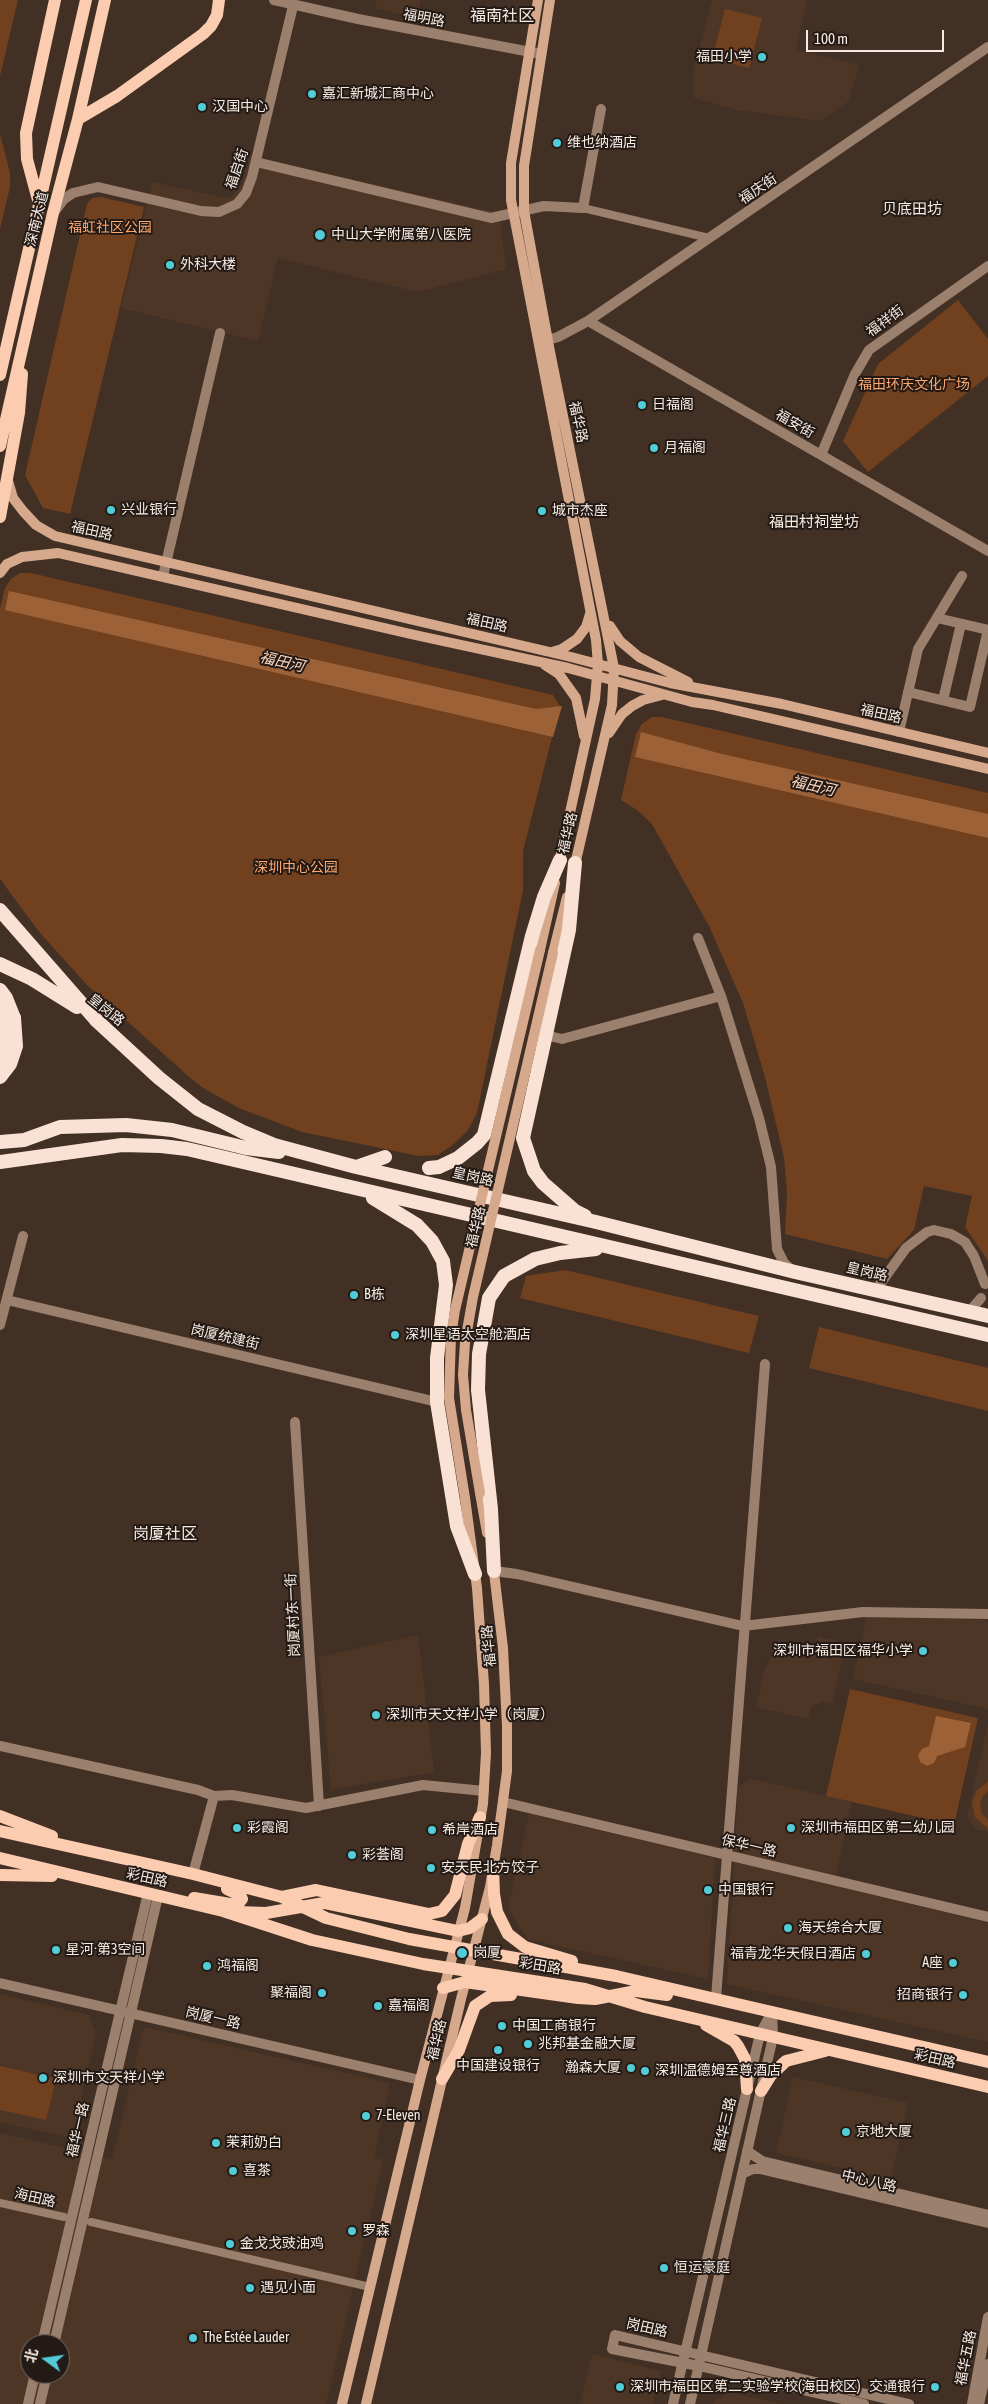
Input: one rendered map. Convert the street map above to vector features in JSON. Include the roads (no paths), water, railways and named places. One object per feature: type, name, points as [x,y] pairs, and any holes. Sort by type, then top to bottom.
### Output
[{"type":"highway","points":[[429,1168],[449,1163],[478,1143],[484,1134],[532,936],[544,897],[560,860]]},
{"type":"highway","points":[[575,863],[569,930],[523,1138],[534,1171],[543,1183],[575,1211],[596,1222]]},
{"type":"highway","points":[[0,910],[96,1020]]},
{"type":"highway","name":"皇岗路","points":[[0,964],[50,989],[96,1020],[128,1050],[198,1109],[242,1132],[299,1153],[986,1316]]},
{"type":"highway","points":[[0,990],[8,1003],[6,1050],[0,1062]]},
{"type":"highway","points":[[0,1077],[10,1064],[16,1046],[6,1015]]},
{"type":"highway","points":[[489,1111],[492,1122],[502,1130],[515,1130],[525,1123]]},
{"type":"highway","points":[[0,1142],[24,1140],[60,1127],[110,1124],[157,1128],[246,1148],[299,1153]]},
{"type":"highway","points":[[0,1162],[108,1146],[148,1145],[187,1149],[356,1190],[988,1335]]},
{"type":"highway","points":[[356,1167],[385,1156]]},
{"type":"highway","points":[[0,1172],[22,1160]]},
{"type":"highway","points":[[356,1190],[406,1217],[432,1241],[445,1267],[444,1300],[437,1358],[437,1402],[457,1526],[475,1574]]},
{"type":"highway","points":[[486,1308],[494,1288],[504,1276],[535,1259],[560,1253],[606,1248]]},
{"type":"highway","points":[[444,1300],[447,1294],[456,1286],[469,1285],[480,1291],[486,1302],[479,1354],[478,1390],[491,1509],[494,1571]]},
{"type":"main road","name":"深南大道","points":[[0,375],[86,0]]},
{"type":"main road","name":"深南大道","points":[[0,446],[53,213],[78,119],[105,0]]},
{"type":"main road","points":[[78,119],[117,96],[203,34],[211,26],[217,15],[219,0]]},
{"type":"main road","name":"福华路","points":[[366,2404],[466,1976],[482,1919],[493,1868],[507,1771],[506,1684],[494,1571],[466,1410],[463,1375],[465,1342],[473,1297],[612,705],[614,681],[614,668],[605,616],[513,214],[512,162],[538,0]]},
{"type":"main road","name":"福华路","points":[[342,2404],[420,2080],[466,1899],[484,1791],[486,1753],[484,1684],[475,1574],[449,1398],[451,1336],[455,1310],[540,950],[595,699],[598,676],[590,610],[543,341],[524,211],[524,166],[550,0]]},
{"type":"main road","points":[[38,212],[37,190],[27,159],[26,133],[55,2]]},
{"type":"main road","points":[[0,517],[22,396],[20,358]]},
{"type":"main road","name":"福田路","points":[[7,479],[13,498],[36,525],[46,532],[66,539],[548,652],[670,683],[698,686],[988,753]]},
{"type":"main road","name":"福田路","points":[[0,573],[8,564],[22,557],[58,553],[434,639],[535,660],[663,695],[988,769]]},
{"type":"main road","points":[[548,652],[562,649],[577,639],[587,624],[590,610]]},
{"type":"main road","points":[[605,616],[612,632],[635,654],[654,666],[698,686]]},
{"type":"main road","points":[[535,660],[551,668],[568,685],[580,712],[584,748]]},
{"type":"main road","points":[[603,742],[622,714],[632,706],[643,700],[663,695]]},
{"type":"main road","points":[[0,1816],[77,1848]]},
{"type":"main road","name":"彩田路","points":[[282,1897],[316,1890],[423,1914],[434,1914],[442,1911],[455,1895],[468,1844],[480,1817]]},
{"type":"main road","name":"彩田路","points":[[0,1831],[193,1874],[282,1897],[326,1918],[453,1948],[594,1971],[988,2062]]},
{"type":"main road","name":"彩田路","points":[[0,1858],[68,1876],[223,1911],[312,1940],[448,1968],[466,1976],[539,1980],[585,1989],[645,2007],[988,2087]]},
{"type":"main road","points":[[493,1868],[497,1912],[508,1934],[525,1947],[563,1957],[594,1971]]},
{"type":"main road","points":[[0,1875],[68,1876]]},
{"type":"main road","points":[[174,1900],[202,1898],[230,1904],[239,1903],[242,1899],[240,1894],[221,1886],[216,1881]]},
{"type":"main road","points":[[223,1911],[266,1913],[324,1903],[458,1931],[470,1928],[482,1919]]},
{"type":"main road","points":[[443,1988],[466,1976]]},
{"type":"main road","points":[[611,1997],[636,1991],[673,1996],[702,1995]]},
{"type":"main road","points":[[442,2079],[459,2050],[472,2012],[481,2000],[490,1996],[507,1995],[573,2006],[645,2007]]},
{"type":"main road","points":[[698,2019],[734,2041],[738,2046],[745,2059],[747,2089]]},
{"type":"main road","points":[[760,2091],[771,2076],[786,2061],[830,2050]]},
{"type":"street","name":"福明路","points":[[274,0],[293,6],[541,54]]},
{"type":"street","name":"福启街","points":[[53,213],[64,199],[73,193],[98,186],[202,211],[219,212],[232,208],[242,199],[250,184],[293,6]]},
{"type":"street","name":"福庆街","points":[[543,341],[564,335],[588,321],[988,48]]},
{"type":"street","points":[[583,208],[601,109]]},
{"type":"street","points":[[256,162],[491,218],[554,206],[583,208],[710,238]]},
{"type":"street","name":"福祥街","points":[[821,455],[855,374],[869,350],[988,266]]},
{"type":"street","name":"福安街","points":[[588,321],[988,551]]},
{"type":"street","points":[[163,576],[220,333]]},
{"type":"street","points":[[899,732],[918,649],[962,576]]},
{"type":"street","points":[[908,692],[970,707],[988,630],[937,618]]},
{"type":"street","points":[[943,700],[961,624]]},
{"type":"street","points":[[698,938],[721,996],[759,1118],[771,1167],[777,1250],[784,1263],[795,1272]]},
{"type":"street","points":[[546,1035],[562,1039],[721,996]]},
{"type":"street","points":[[875,1291],[906,1248],[922,1235],[934,1230],[951,1234],[965,1242],[974,1256],[985,1284]]},
{"type":"street","points":[[0,1325],[23,1236]]},
{"type":"street","name":"岗厦统建街","points":[[7,1300],[437,1402]]},
{"type":"street","points":[[716,1998],[743,1626],[765,1364]]},
{"type":"street","name":"岗厦村东一街","points":[[295,1422],[318,1806]]},
{"type":"street","points":[[494,1571],[517,1574],[743,1626],[863,1612],[988,1614]]},
{"type":"street","points":[[0,1746],[198,1790],[214,1796],[232,1794],[306,1808],[423,1785],[484,1791]]},
{"type":"street","points":[[193,1874],[214,1796]]},
{"type":"street","name":"保华一路","points":[[503,1802],[988,1917]]},
{"type":"street","name":"福华一路","points":[[44,2334],[120,2011],[153,1895]]},
{"type":"street","name":"福华一路","points":[[56,2334],[130,2014],[153,1895]]},
{"type":"street","name":"岗厦一路","points":[[0,1984],[420,2080]]},
{"type":"street","name":"福华三路","points":[[673,2404],[760,2034],[772,2012]]},
{"type":"street","name":"福华三路","points":[[690,2404],[744,2173],[747,2151],[773,2037],[772,2012]]},
{"type":"street","name":"中心八路","points":[[747,2151],[762,2161],[988,2215]]},
{"type":"street","name":"中心八路","points":[[744,2173],[753,2169],[760,2169],[988,2223]]},
{"type":"street","name":"海田路","points":[[0,2203],[64,2217]]},
{"type":"street","points":[[91,2222],[370,2287]]},
{"type":"street","name":"福华五路","points":[[972,2404],[988,2317]]},
{"type":"street","name":"岗田路","points":[[864,2404],[699,2366],[612,2349],[615,2335],[909,2404]]},
{"type":"street","name":"福华五路","points":[[979,2404],[988,2364]]},
{"type":"street","points":[[28,2404],[33,2384]]},
{"type":"street","points":[[40,2404],[45,2384]]},
{"type":"water","name":"福田河","points":[[9,591],[536,709],[562,706],[553,737],[5,610]]},
{"type":"water","name":"福田河","points":[[641,732],[722,754],[988,814],[988,838],[635,757]]},
{"type":"water","points":[[936,1716],[971,1723],[965,1747],[937,1756],[934,1763],[927,1766],[920,1762],[918,1755],[922,1749],[929,1746]]},
{"type":"place","name":"福田小学","points":[[762,57]]},
{"type":"place","name":"嘉汇新城汇商中心","points":[[312,94]]},
{"type":"place","name":"汉国中心","points":[[202,107]]},
{"type":"place","name":"维也纳酒店","points":[[557,143]]},
{"type":"place","name":"中山大学附属第八医院","points":[[320,235]]},
{"type":"place","name":"外科大楼","points":[[170,265]]},
{"type":"place","name":"日福阁","points":[[642,405]]},
{"type":"place","name":"月福阁","points":[[654,448]]},
{"type":"place","name":"兴业银行","points":[[111,510]]},
{"type":"place","name":"城市杰座","points":[[542,511]]},
{"type":"place","name":"B栋","points":[[354,1295]]},
{"type":"place","name":"深圳星语太空舱酒店","points":[[395,1335]]},
{"type":"place","name":"深圳市福田区福华小学","points":[[923,1651]]},
{"type":"place","name":"深圳市天文祥小学（岗厦）","points":[[376,1715]]},
{"type":"place","name":"彩霞阁","points":[[237,1828]]},
{"type":"place","name":"深圳市福田区第二幼儿园","points":[[791,1828]]},
{"type":"place","name":"希岸酒店","points":[[432,1830]]},
{"type":"place","name":"彩荟阁","points":[[352,1855]]},
{"type":"place","name":"安天民北方饺子","points":[[431,1868]]},
{"type":"place","name":"中国银行","points":[[708,1890]]},
{"type":"place","name":"海天综合大厦","points":[[788,1928]]},
{"type":"place","name":"星河·第3空间","points":[[56,1950]]},
{"type":"place","name":"岗厦","points":[[462,1953]]},
{"type":"place","name":"福青龙华天假日酒店","points":[[866,1954]]},
{"type":"place","name":"A座","points":[[953,1963]]},
{"type":"place","name":"鸿福阁","points":[[207,1966]]},
{"type":"place","name":"聚福阁","points":[[322,1993]]},
{"type":"place","name":"招商银行","points":[[963,1995]]},
{"type":"place","name":"嘉福阁","points":[[378,2006]]},
{"type":"place","name":"中国工商银行","points":[[502,2026]]},
{"type":"place","name":"兆邦基金融大厦","points":[[528,2044]]},
{"type":"place","name":"中国建设银行","points":[[498,2050]]},
{"type":"place","name":"瀚森大厦","points":[[631,2068]]},
{"type":"place","name":"深圳温德姆至尊酒店","points":[[645,2071]]},
{"type":"place","name":"深圳市文天祥小学","points":[[43,2078]]},
{"type":"place","name":"7-Eleven","points":[[366,2116]]},
{"type":"place","name":"京地大厦","points":[[846,2132]]},
{"type":"place","name":"茉莉奶白","points":[[216,2143]]},
{"type":"place","name":"喜茶","points":[[233,2171]]},
{"type":"place","name":"罗森","points":[[352,2231]]},
{"type":"place","name":"金戈戈豉油鸡","points":[[230,2244]]},
{"type":"place","name":"恒运豪庭","points":[[664,2268]]},
{"type":"place","name":"遇见小面","points":[[250,2288]]},
{"type":"place","name":"The Estée Lauder","points":[[193,2338]]},
{"type":"place","name":"深圳市福田区第二实验学校(海田校区)","points":[[620,2387]]},
{"type":"place","name":"交通银行","points":[[935,2387]]},
{"type":"district","name":"福南社区","points":[[502,16]]},
{"type":"district","name":"贝底田坊","points":[[912,209]]},
{"type":"district","name":"福田村祠堂坊","points":[[814,522]]},
{"type":"district","name":"岗厦社区","points":[[165,1534]]},
{"type":"park label","name":"福虹社区公园","points":[[110,228]]},
{"type":"park label","name":"福田环庆文化广场","points":[[914,385]]},
{"type":"park label","name":"深圳中心公园","points":[[296,868]]}]
